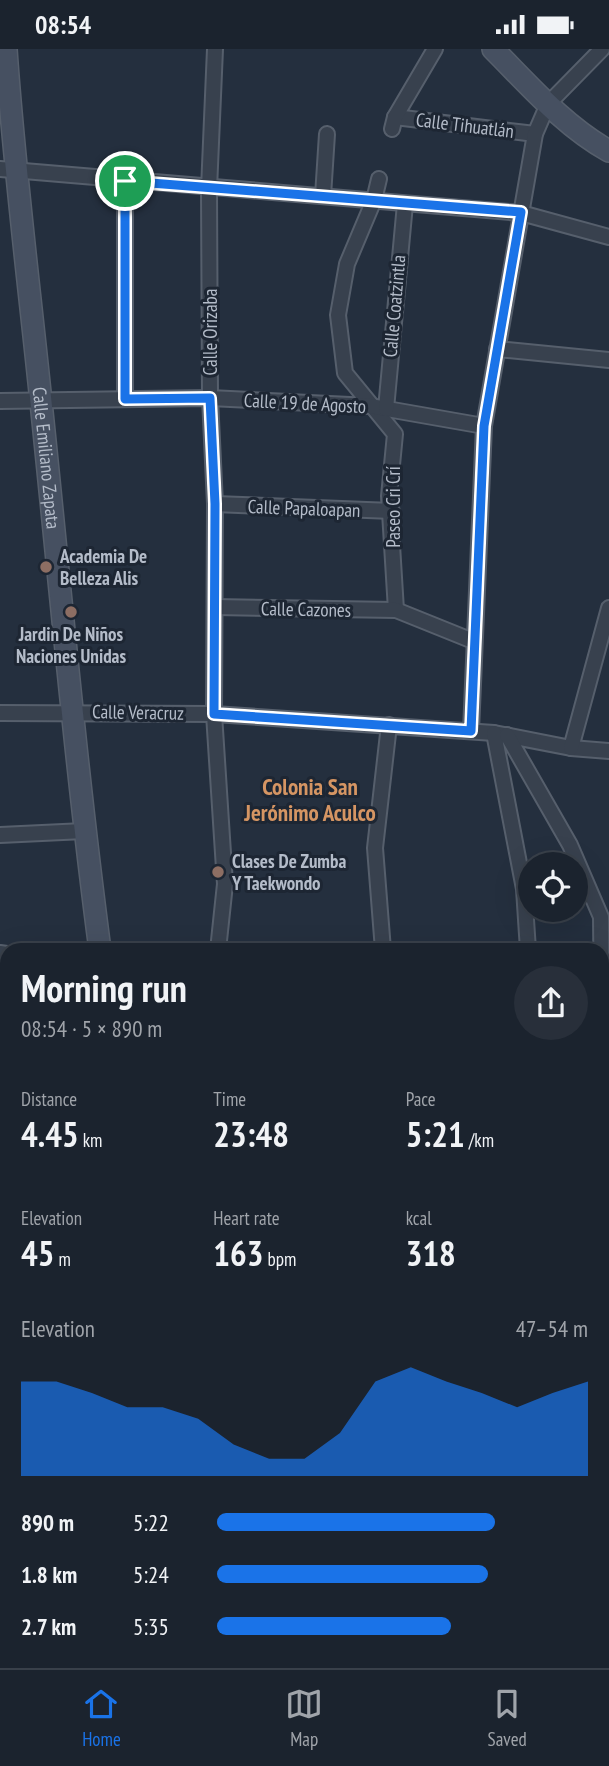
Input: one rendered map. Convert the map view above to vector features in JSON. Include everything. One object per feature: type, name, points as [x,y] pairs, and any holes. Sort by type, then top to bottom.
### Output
[{"type":"street","name":"Calle Emiliano Zapata","points":[[6,49],[7,170],[41,401],[71,711],[99,943]]},
{"type":"street","name":"Calle Orizaba","points":[[215,49],[209,189],[210,398],[215,504],[214,714],[225,884],[219,943]]},
{"type":"street","name":"Calle Tihuatlán","points":[[430,49],[394,123],[535,134]]},
{"type":"street","points":[[493,49],[548,104],[589,139],[609,151]]},
{"type":"street","name":"Calle Tihuatlán","points":[[471,731],[472,641],[484,426],[535,134],[548,104],[602,49]]},
{"type":"street","points":[[323,196],[327,134]]},
{"type":"street","points":[[7,170],[209,189],[521,212],[609,237]]},
{"type":"street","name":"Paseo Cri Crí","points":[[380,179],[347,264],[338,316],[345,373],[395,434],[389,496],[396,610]]},
{"type":"street","points":[[125,181],[125,399]]},
{"type":"street","name":"Calle Coatzintla","points":[[386,409],[405,204]]},
{"type":"street","points":[[497,349],[609,360]]},
{"type":"street","name":"Calle 19 de Agosto","points":[[41,401],[210,398],[370,406],[484,426]]},
{"type":"street","points":[[0,401],[41,401]]},
{"type":"street","name":"Calle Papaloapan","points":[[215,504],[392,511]]},
{"type":"street","name":"Calle Cazones","points":[[215,607],[396,610]]},
{"type":"street","points":[[571,748],[609,608]]},
{"type":"street","points":[[396,610],[472,641]]},
{"type":"street","name":"Calle Veracruz","points":[[0,713],[71,711],[214,714],[471,731],[571,748],[609,751]]},
{"type":"street","points":[[382,943],[375,848],[389,725]]},
{"type":"street","points":[[500,734],[524,889],[528,943]]},
{"type":"street","points":[[500,734],[570,845],[601,917],[602,943]]},
{"type":"street","points":[[0,835],[84,831]]},
{"type":"place","name":"Academia De Belleza Alis","points":[[46,567]]},
{"type":"place","name":"Jardin De Niños Naciones Unidas","points":[[71,612]]},
{"type":"place","name":"Clases De Zumba Y Taekwondo","points":[[218,872]]},
{"type":"district","name":"Colonia San Jerónimo Aculco","points":[[310,800]]},
{"type":"route","points":[[125,181],[521,212],[484,426],[472,641],[471,731],[214,714],[215,504],[210,398],[125,399],[125,181]]}]
